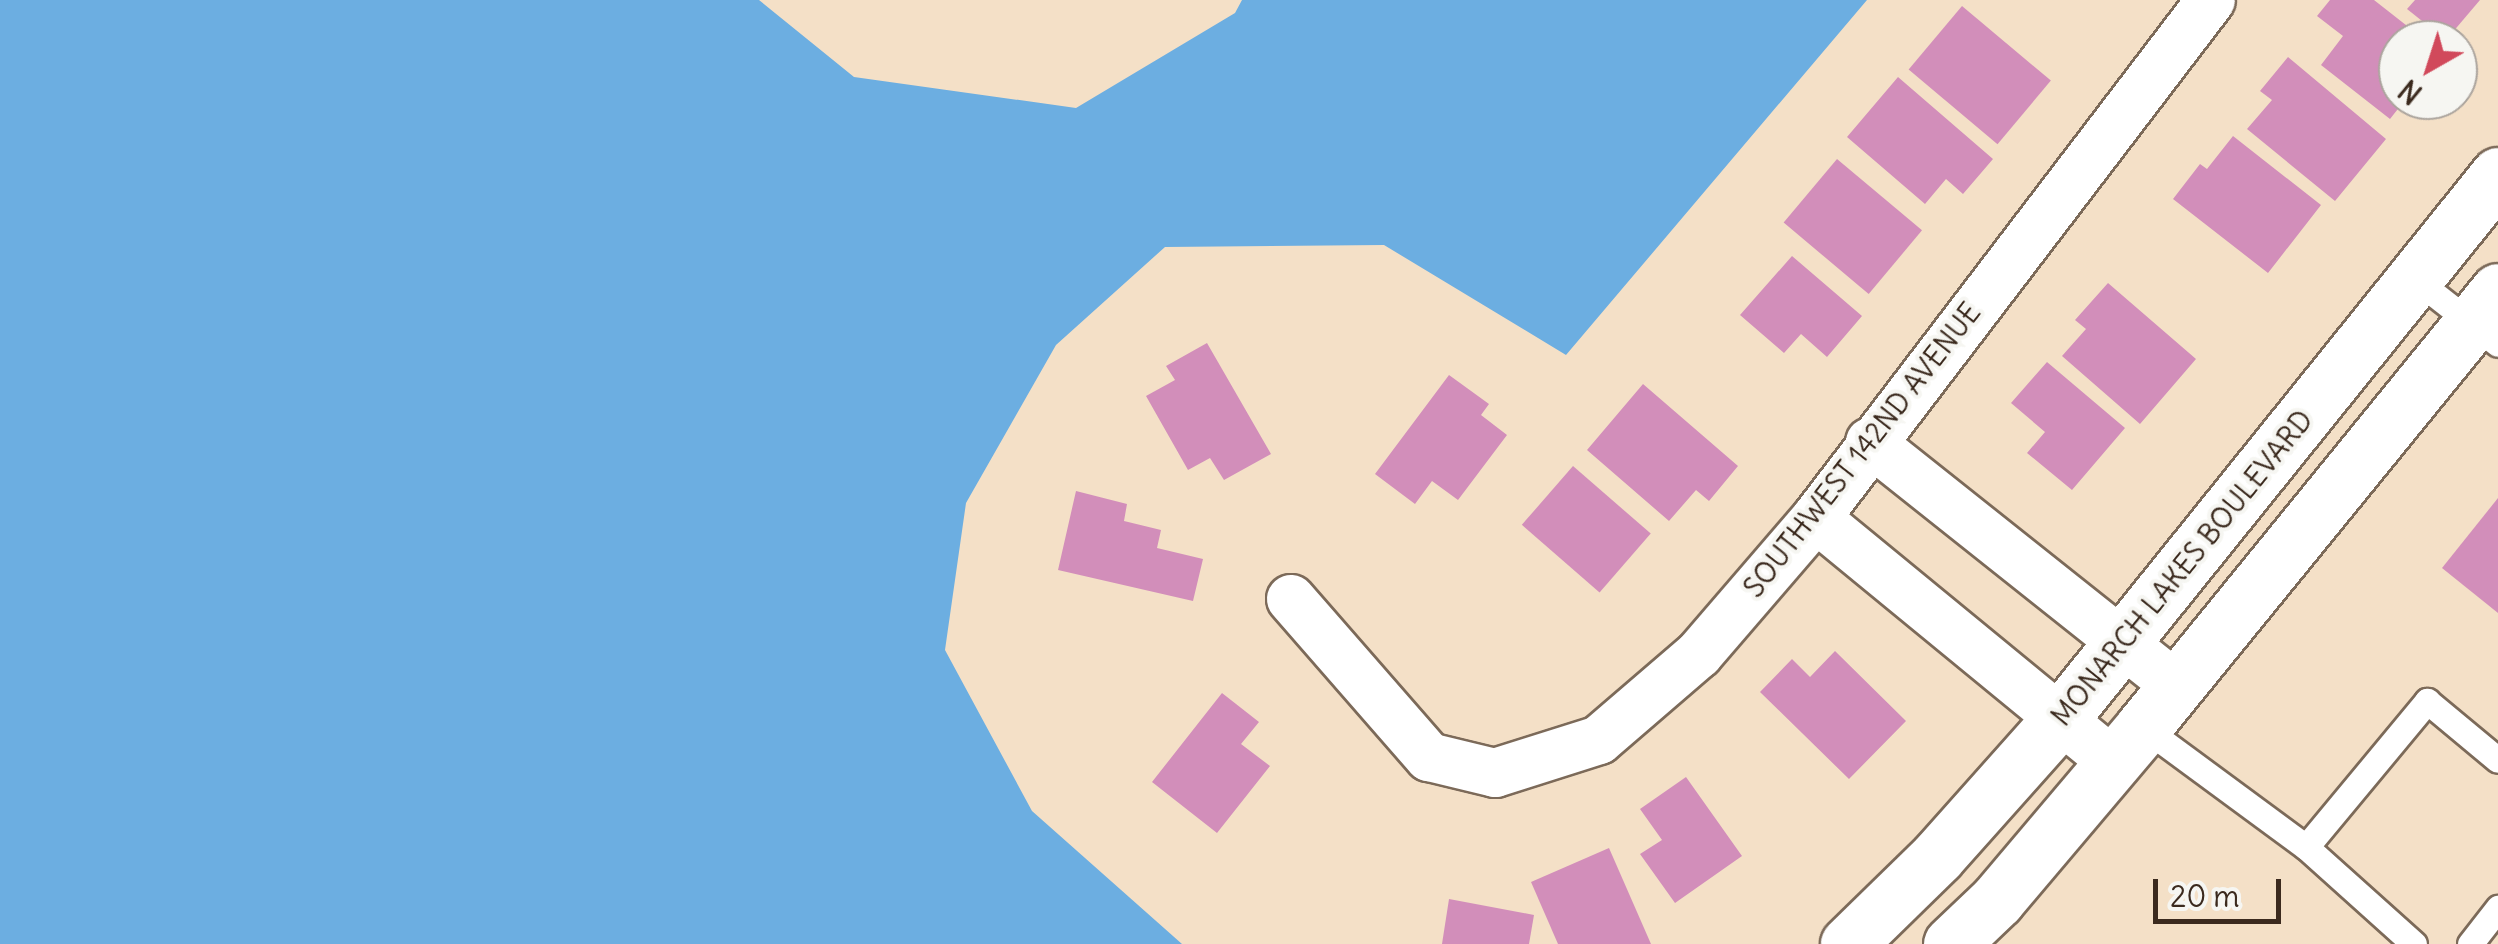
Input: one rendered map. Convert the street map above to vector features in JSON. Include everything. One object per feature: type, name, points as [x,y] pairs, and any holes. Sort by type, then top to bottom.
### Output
[{"type":"street","name":"SOUTHWEST 142ND AVENUE","points":[[1291,599],[1429,757],[1495,773],[1600,740],[1699,654],[1816,518],[1870,442],[2211,0]]},
{"type":"street","name":"MONARCH LAKES BOULEVARD","points":[[1848,944],[1937,856],[2124,644],[2498,175]]},
{"type":"street","points":[[1951,944],[1996,900],[2489,320]]},
{"type":"street","points":[[1870,442],[2177,686]]},
{"type":"street","points":[[1816,518],[2061,718],[2128,744]]},
{"type":"lane","points":[[2415,279],[2489,320]]},
{"type":"lane","points":[[2306,847],[2427,701],[2498,760]]},
{"type":"lane","points":[[2128,744],[2306,847],[2414,944]]},
{"type":"lane","points":[[2470,944],[2498,908]]},
{"type":"water","points":[[0,0],[759,0],[854,77],[1076,108],[1235,13],[1242,0],[1867,0],[1566,355],[1384,245],[1165,247],[1056,345],[966,503],[945,650],[1032,811],[1182,944],[0,944]]},
{"type":"building","points":[[2330,0],[2374,0],[2400,20],[2378,20],[2378,110],[2321,65],[2343,36],[2317,16]]},
{"type":"building","points":[[2415,0],[2480,0],[2463,20],[2421,20],[2407,9]]},
{"type":"building","points":[[1962,6],[2051,81],[1998,144],[1909,70]]},
{"type":"building","points":[[2288,57],[2386,139],[2335,201],[2247,129],[2272,100],[2260,91]]},
{"type":"building","points":[[1898,77],[1993,159],[1963,194],[1946,179],[1925,204],[1847,137]]},
{"type":"building","points":[[2233,136],[2321,205],[2268,273],[2173,199],[2200,164],[2207,169]]},
{"type":"building","points":[[1837,159],[1922,230],[1869,294],[1784,223]]},
{"type":"building","points":[[1792,256],[1862,316],[1827,357],[1801,334],[1784,353],[1740,315]]},
{"type":"building","points":[[2108,283],[2196,359],[2140,424],[2062,356],[2086,329],[2075,320]]},
{"type":"building","points":[[1207,343],[1271,454],[1224,480],[1210,458],[1188,470],[1146,396],[1175,380],[1166,366]]},
{"type":"building","points":[[2047,362],[2125,428],[2072,490],[2027,453],[2045,432],[2011,403]]},
{"type":"building","points":[[1449,375],[1489,404],[1481,415],[1507,435],[1458,500],[1432,481],[1415,504],[1375,474]]},
{"type":"building","points":[[1643,384],[1738,466],[1709,501],[1696,490],[1669,521],[1587,450]]},
{"type":"building","points":[[1573,466],[1651,534],[1600,592],[1522,525]]},
{"type":"building","points":[[1076,491],[1127,504],[1124,521],[1161,530],[1157,548],[1203,559],[1193,601],[1058,570]]},
{"type":"building","points":[[2498,498],[2498,613],[2442,568]]},
{"type":"building","points":[[1835,651],[1906,721],[1849,779],[1760,692],[1792,659],[1810,677]]},
{"type":"building","points":[[1222,693],[1259,722],[1241,744],[1270,766],[1217,833],[1152,782]]},
{"type":"building","points":[[1686,777],[1742,856],[1675,903],[1640,854],[1662,840],[1640,809]]},
{"type":"building","points":[[1609,848],[1651,944],[1558,944],[1531,882]]},
{"type":"building","points":[[1449,899],[1534,915],[1529,944],[1442,944]]}]
